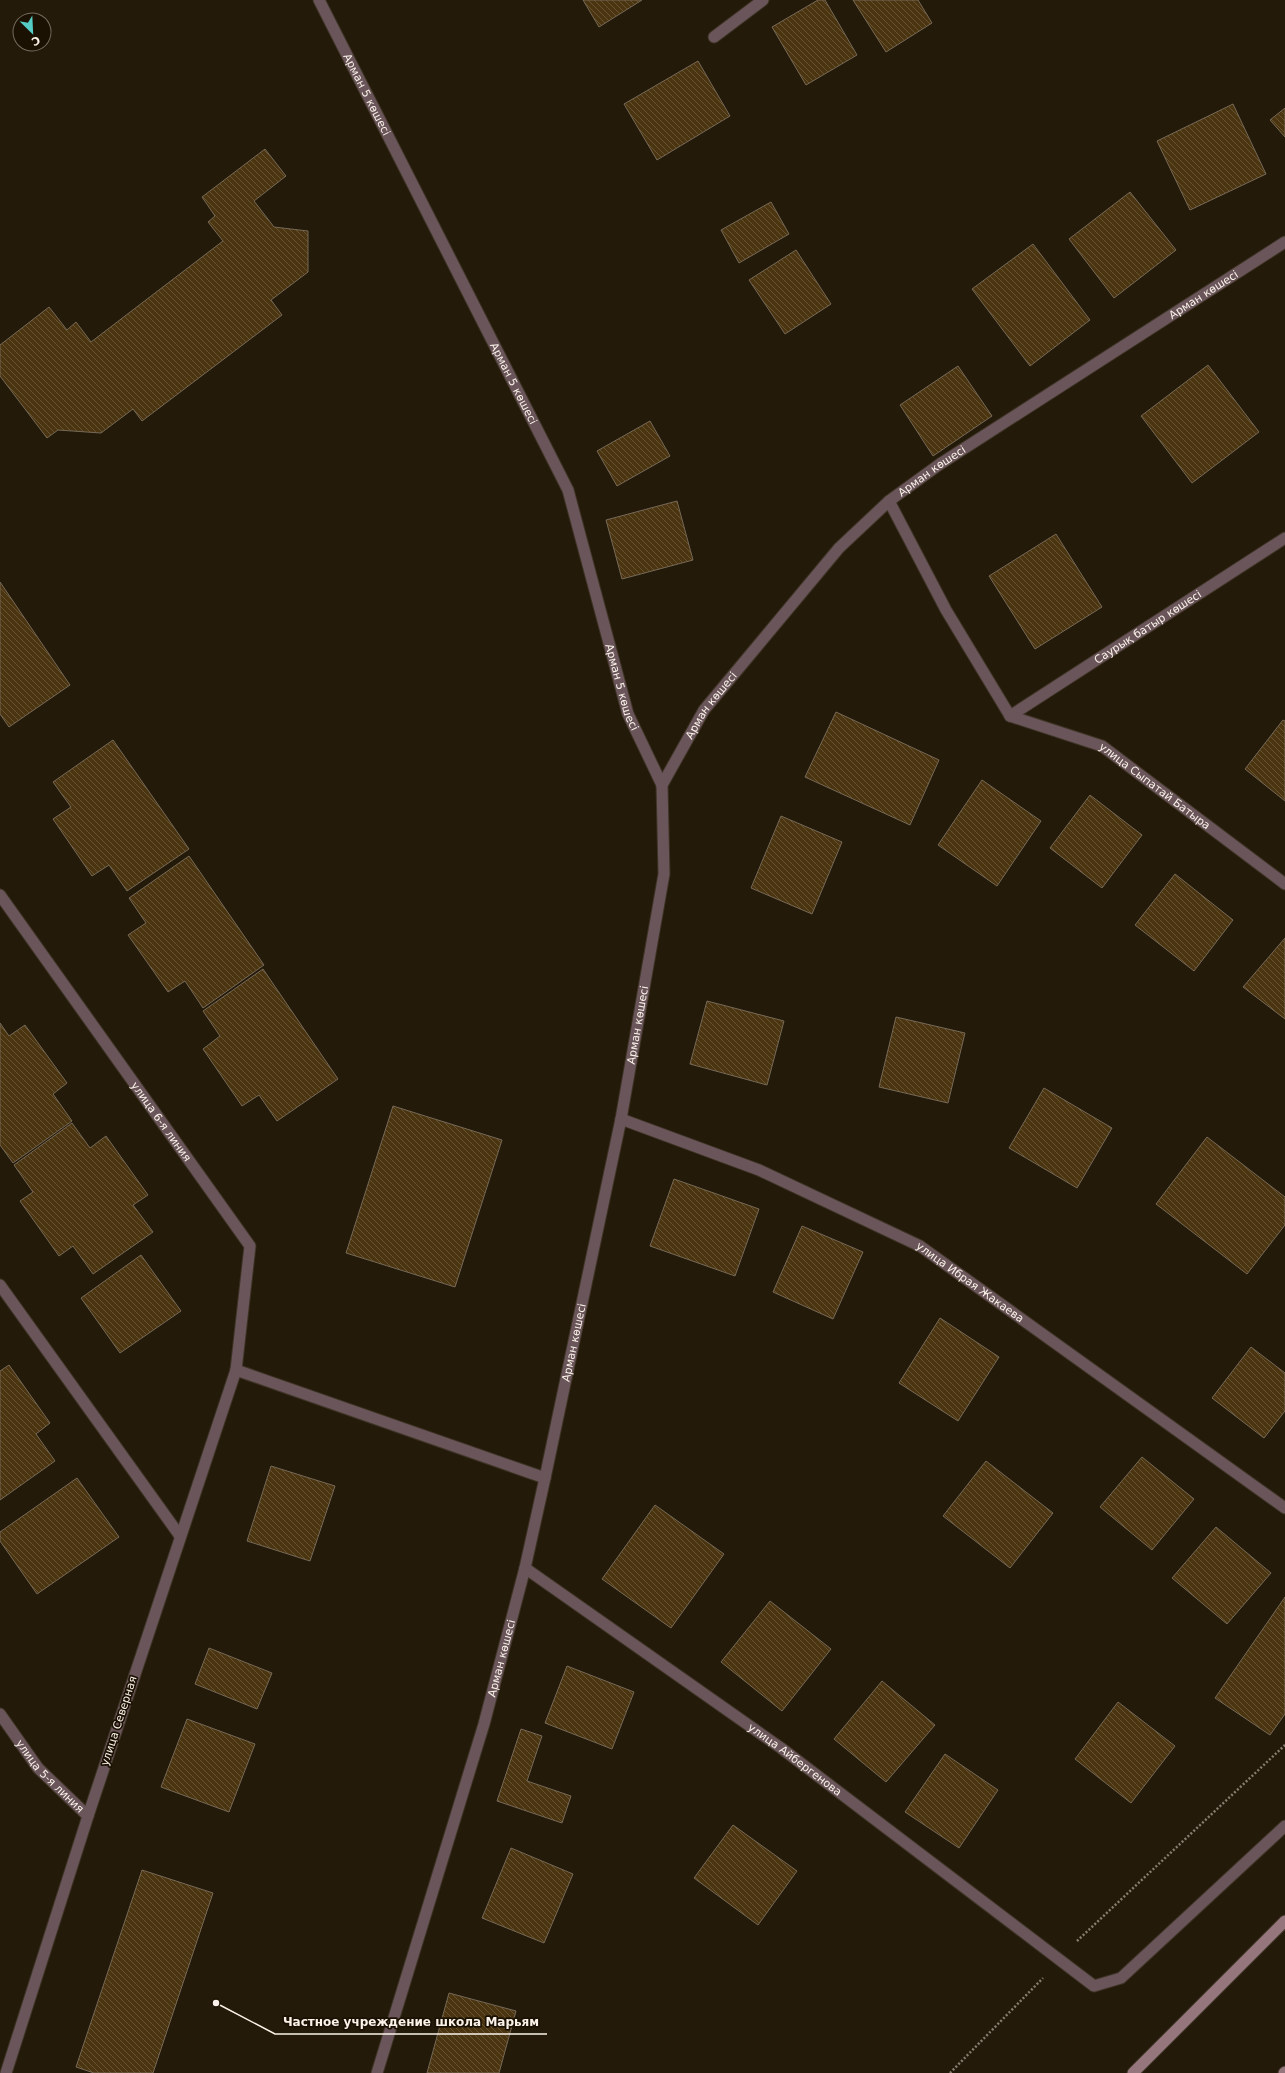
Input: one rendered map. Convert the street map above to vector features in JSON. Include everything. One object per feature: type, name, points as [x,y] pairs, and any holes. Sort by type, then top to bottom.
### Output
[{"type":"main road","points":[[1133,2073],[1285,1921]]},
{"type":"street","name":"Арман 5 көшесі","points":[[319,0],[568,490],[628,714],[662,784]]},
{"type":"street","points":[[714,37],[763,0]]},
{"type":"street","name":"Арман көшесі","points":[[377,2073],[484,1724],[525,1568],[545,1478],[621,1119],[664,874],[662,784],[704,710],[839,548],[889,501],[940,464],[1285,242]]},
{"type":"street","points":[[889,501],[946,610],[1010,716]]},
{"type":"street","name":"Саурық батыр көшесі","points":[[1010,716],[1285,538]]},
{"type":"street","name":"улица Сыпатай Батыра","points":[[1010,716],[1102,746],[1285,884]]},
{"type":"street","name":"улица 6-я линия","points":[[0,895],[250,1246],[236,1370]]},
{"type":"street","name":"улица Ибрая Жакаева","points":[[621,1119],[759,1170],[920,1246],[1285,1508]]},
{"type":"street","points":[[0,1285],[180,1536]]},
{"type":"street","points":[[236,1370],[545,1478]]},
{"type":"street","name":"улица Северная","points":[[6,2073],[88,1816],[236,1370]]},
{"type":"street","name":"улица Айбергенова","points":[[525,1568],[781,1748],[1094,1986],[1121,1978],[1284,1829]]},
{"type":"street","name":"улица 5-я линия","points":[[0,1714],[38,1768],[88,1816]]},
{"type":"path","points":[[950,2073],[1059,1960],[1285,1745]]},
{"type":"building","points":[[583,0],[642,0],[599,27]]},
{"type":"building","points":[[818,0],[825,0],[857,55],[806,85],[772,27]]},
{"type":"building","points":[[853,0],[918,0],[932,23],[886,52]]},
{"type":"building","points":[[698,61],[730,116],[657,160],[624,104]]},
{"type":"building","points":[[1233,104],[1266,174],[1190,210],[1157,141]]},
{"type":"building","points":[[1285,108],[1285,137],[1270,120]]},
{"type":"building","points":[[265,149],[286,176],[254,201],[274,227],[308,231],[308,272],[271,300],[282,315],[142,421],[133,409],[101,433],[58,430],[47,438],[0,376],[0,345],[49,307],[67,330],[76,322],[91,342],[223,241],[208,222],[215,216],[202,197]]},
{"type":"building","points":[[1130,192],[1176,250],[1114,298],[1069,239]]},
{"type":"building","points":[[771,202],[789,234],[739,263],[721,230]]},
{"type":"building","points":[[1033,244],[1090,320],[1030,366],[972,289]]},
{"type":"building","points":[[796,250],[831,304],[785,334],[749,280]]},
{"type":"building","points":[[1208,365],[1259,432],[1192,483],[1141,416]]},
{"type":"building","points":[[958,366],[992,416],[933,456],[900,405]]},
{"type":"building","points":[[650,421],[670,456],[617,486],[597,451]]},
{"type":"building","points":[[677,501],[693,560],[622,579],[606,520]]},
{"type":"building","points":[[1056,534],[1102,607],[1035,649],[989,576]]},
{"type":"building","points":[[0,582],[70,685],[9,727],[0,714]]},
{"type":"building","points":[[836,712],[939,760],[910,825],[805,777]]},
{"type":"building","points":[[1283,720],[1285,721],[1285,801],[1245,769]]},
{"type":"building","points":[[113,740],[189,849],[127,891],[109,865],[92,876],[53,819],[71,807],[53,782]]},
{"type":"building","points":[[982,780],[1041,821],[997,886],[938,845]]},
{"type":"building","points":[[1090,795],[1142,835],[1102,888],[1050,848]]},
{"type":"building","points":[[781,816],[842,842],[812,914],[751,888]]},
{"type":"building","points":[[189,856],[264,965],[203,1008],[185,981],[168,992],[128,935],[146,923],[129,898]]},
{"type":"building","points":[[1175,874],[1233,920],[1194,971],[1135,925]]},
{"type":"building","points":[[1285,938],[1285,1019],[1243,987]]},
{"type":"building","points":[[263,969],[338,1079],[277,1121],[259,1095],[242,1106],[203,1049],[220,1036],[203,1011]]},
{"type":"building","points":[[707,1001],[784,1021],[767,1085],[690,1064]]},
{"type":"building","points":[[896,1017],[965,1033],[948,1103],[879,1087]]},
{"type":"building","points":[[0,1023],[9,1036],[25,1025],[67,1083],[53,1094],[72,1121],[13,1163],[0,1145]]},
{"type":"building","points":[[1044,1088],[1112,1128],[1077,1188],[1009,1148]]},
{"type":"building","points":[[393,1106],[502,1140],[455,1287],[346,1253]]},
{"type":"building","points":[[72,1123],[90,1148],[106,1136],[148,1195],[133,1205],[153,1232],[93,1274],[73,1246],[59,1256],[20,1201],[33,1192],[14,1165]]},
{"type":"building","points":[[1207,1137],[1285,1197],[1285,1225],[1247,1274],[1156,1204]]},
{"type":"building","points":[[674,1179],[759,1209],[735,1276],[650,1246]]},
{"type":"building","points":[[802,1226],[863,1252],[833,1319],[773,1292]]},
{"type":"building","points":[[141,1255],[181,1311],[120,1353],[81,1298]]},
{"type":"building","points":[[940,1318],[999,1357],[958,1421],[899,1383]]},
{"type":"building","points":[[1251,1347],[1285,1373],[1285,1411],[1264,1438],[1212,1398]]},
{"type":"building","points":[[9,1365],[50,1423],[36,1434],[55,1461],[0,1500],[0,1371]]},
{"type":"building","points":[[1142,1457],[1194,1499],[1152,1550],[1100,1507]]},
{"type":"building","points":[[986,1461],[1053,1513],[1010,1568],[943,1516]]},
{"type":"building","points":[[271,1466],[335,1486],[310,1561],[247,1541]]},
{"type":"building","points":[[77,1478],[119,1537],[37,1594],[0,1541],[0,1532]]},
{"type":"building","points":[[655,1505],[724,1554],[671,1628],[602,1579]]},
{"type":"building","points":[[1216,1527],[1271,1573],[1227,1624],[1172,1578]]},
{"type":"building","points":[[1285,1597],[1285,1714],[1270,1735],[1215,1698]]},
{"type":"building","points":[[770,1601],[831,1649],[782,1711],[721,1662]]},
{"type":"building","points":[[209,1648],[272,1673],[257,1709],[195,1684]]},
{"type":"building","points":[[567,1666],[634,1692],[612,1749],[545,1723]]},
{"type":"building","points":[[882,1681],[935,1725],[886,1782],[834,1739]]},
{"type":"building","points":[[1118,1702],[1175,1746],[1131,1803],[1075,1759]]},
{"type":"building","points":[[187,1719],[255,1744],[229,1812],[161,1787]]},
{"type":"building","points":[[521,1729],[542,1736],[527,1781],[571,1796],[562,1823],[497,1801]]},
{"type":"building","points":[[945,1754],[998,1790],[959,1848],[905,1812]]},
{"type":"building","points":[[733,1825],[797,1871],[758,1925],[694,1878]]},
{"type":"building","points":[[511,1848],[573,1874],[544,1943],[482,1918]]},
{"type":"building","points":[[142,1870],[213,1893],[153,2073],[94,2073],[76,2067]]},
{"type":"building","points":[[449,1993],[516,2011],[499,2073],[427,2073]]},
{"type":"place","name":"Частное учреждение школа Марьям","points":[[216,2003]]}]
